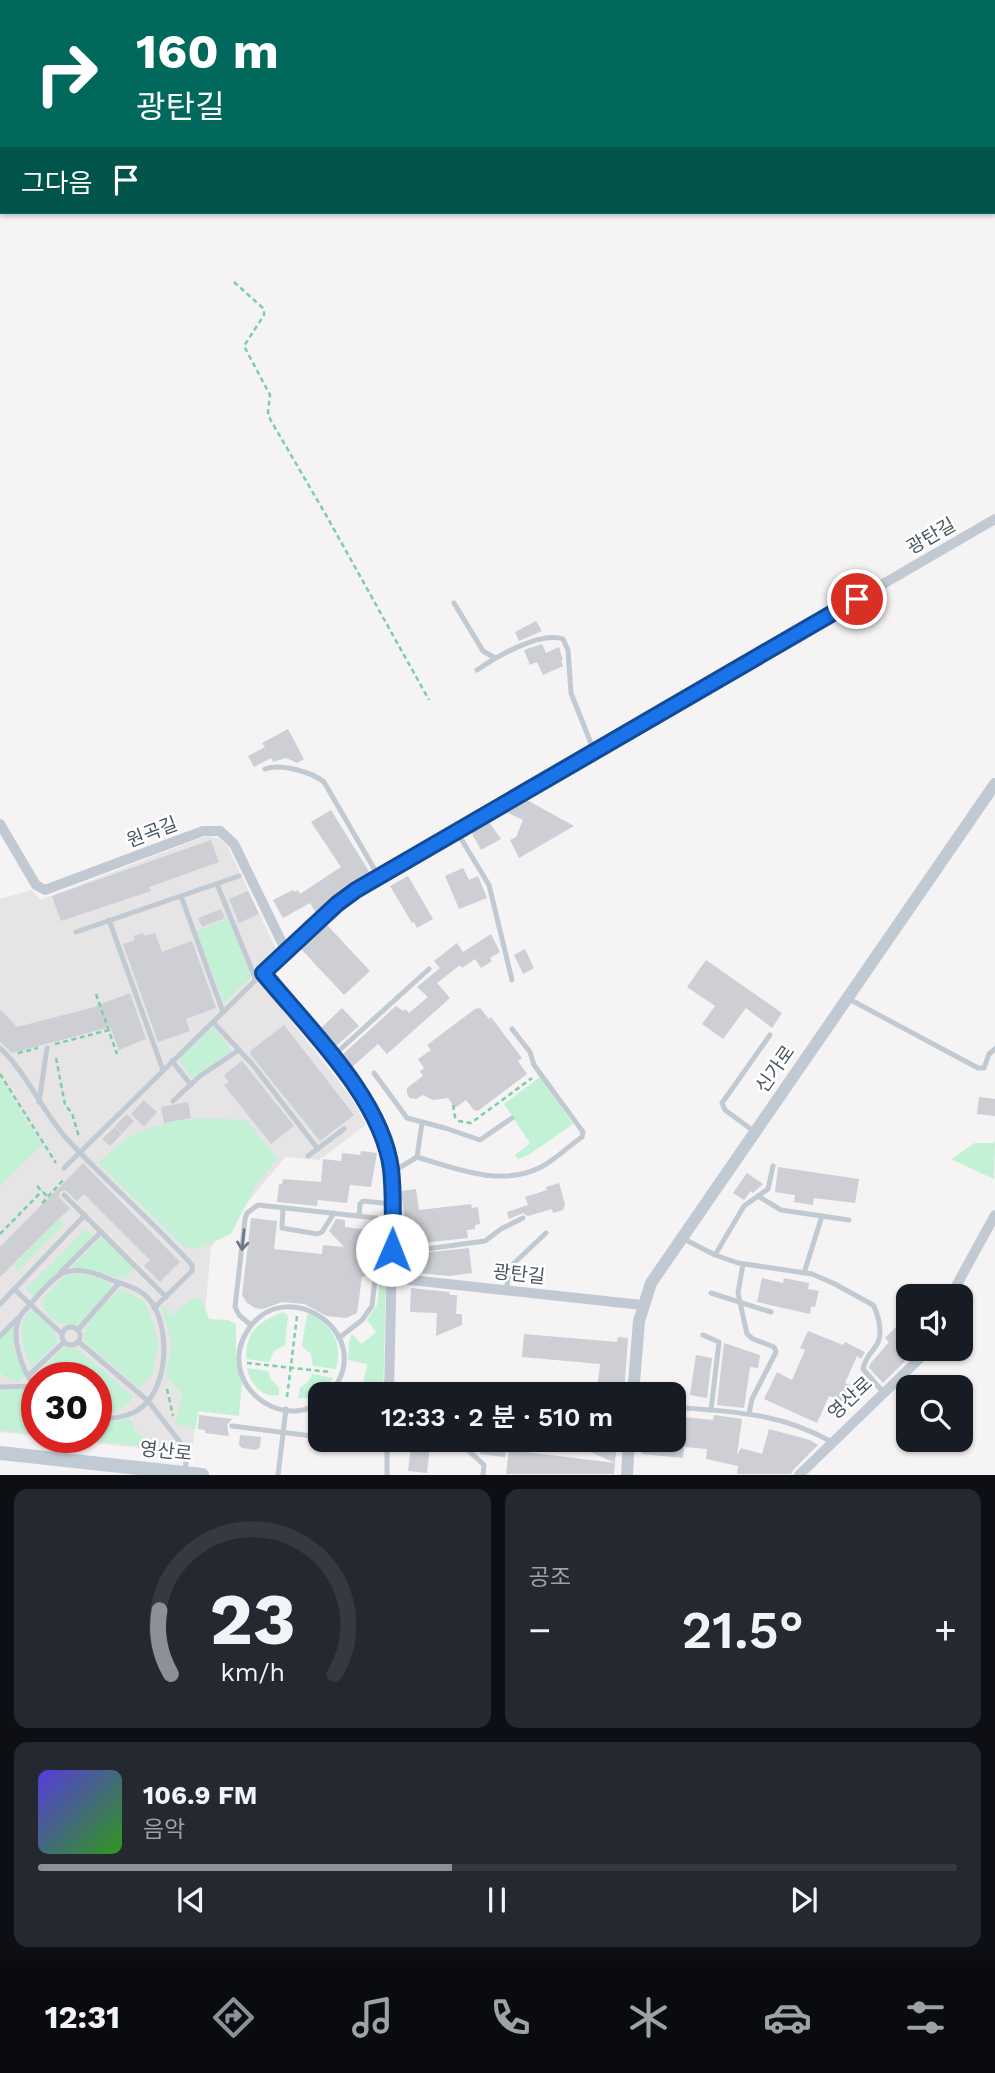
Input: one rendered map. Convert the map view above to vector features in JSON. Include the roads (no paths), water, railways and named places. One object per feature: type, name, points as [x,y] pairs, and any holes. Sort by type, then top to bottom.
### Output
[{"type":"main road","name":"영산로","points":[[0,1453],[196,1474]]},
{"type":"street","name":"광탄길","points":[[260,977],[337,904],[379,877],[995,519]]},
{"type":"street","name":"신가로","points":[[634,1382],[642,1305],[651,1283],[995,784]]},
{"type":"street","name":"원곡길","points":[[0,824],[36,885],[46,890],[203,831],[220,831],[234,844],[286,951]]},
{"type":"street","points":[[260,977],[352,1080],[382,1132],[391,1173],[393,1204],[389,1382]]},
{"type":"street","points":[[957,1284],[995,1215]]},
{"type":"street","name":"광탄길","points":[[392,1278],[642,1305]]},
{"type":"street","name":"영산로","points":[[799,1475],[917,1361]]},
{"type":"street","points":[[626,1475],[628,1452]]},
{"type":"lane","points":[[454,603],[483,651],[495,658]]},
{"type":"lane","points":[[477,670],[495,658],[544,639],[563,639],[568,650],[571,693],[594,751]]},
{"type":"lane","points":[[265,769],[276,766],[314,776],[324,782],[379,877]]},
{"type":"lane","points":[[457,832],[489,885],[512,980]]},
{"type":"lane","points":[[76,932],[239,876]]},
{"type":"lane","points":[[61,1167],[81,1151],[260,977],[217,884]]},
{"type":"lane","points":[[181,896],[223,1012]]},
{"type":"lane","points":[[109,920],[163,1070]]},
{"type":"lane","points":[[332,1057],[429,968]]},
{"type":"lane","points":[[847,998],[978,1068],[984,1068],[989,1054],[995,1049]]},
{"type":"lane","points":[[213,1022],[239,1050],[318,1149]]},
{"type":"lane","points":[[391,1173],[417,1157],[506,1177],[540,1167],[583,1136],[534,1065],[530,1052],[512,1029]]},
{"type":"lane","points":[[755,1132],[725,1110],[722,1103],[770,1035]]},
{"type":"lane","points":[[39,1102],[45,1047]]},
{"type":"lane","points":[[0,1048],[10,1058],[39,1102],[81,1151],[192,1265],[192,1271],[154,1308]]},
{"type":"lane","points":[[173,1101],[239,1050]]},
{"type":"lane","points":[[172,1062],[191,1085]]},
{"type":"lane","points":[[374,1073],[407,1118],[422,1123],[480,1140],[512,1118]]},
{"type":"lane","points":[[417,1157],[422,1123]]},
{"type":"lane","points":[[308,1156],[344,1129]]},
{"type":"lane","points":[[715,1255],[744,1206],[768,1189],[773,1166]]},
{"type":"lane","points":[[64,1195],[166,1297]]},
{"type":"lane","points":[[758,1196],[781,1210],[849,1220]]},
{"type":"lane","points":[[359,1216],[360,1204],[363,1201],[393,1204]]},
{"type":"lane","points":[[251,1325],[239,1315],[235,1307],[246,1216],[253,1207],[258,1205],[373,1218],[379,1220],[381,1225],[372,1306],[362,1320],[339,1338]]},
{"type":"lane","points":[[283,1208],[282,1228],[317,1234],[322,1232],[334,1213]]},
{"type":"lane","points":[[0,1304],[85,1215]]},
{"type":"lane","points":[[804,1273],[822,1216]]},
{"type":"lane","name":"광탄길","points":[[392,1250],[426,1249],[485,1241],[501,1228],[523,1218]]},
{"type":"lane","points":[[0,1336],[102,1232]]},
{"type":"lane","points":[[506,1291],[510,1267],[546,1234]]},
{"type":"lane","points":[[682,1238],[715,1255],[743,1264],[804,1273],[835,1284],[875,1308],[881,1336],[863,1368],[884,1393]]},
{"type":"lane","points":[[743,1264],[738,1289],[750,1337],[776,1349],[775,1356],[752,1398],[749,1413]]},
{"type":"lane","points":[[58,1275],[71,1271],[87,1272],[145,1295],[154,1308],[162,1332],[163,1364],[159,1382],[148,1401],[136,1411],[112,1417]]},
{"type":"lane","points":[[78,1330],[119,1283]]},
{"type":"lane","points":[[14,1289],[62,1334],[64,1342]]},
{"type":"lane","points":[[711,1293],[771,1312]]},
{"type":"lane","points":[[308,1409],[272,1407],[258,1399],[247,1386],[240,1371],[239,1354],[243,1338],[259,1317],[282,1307],[299,1307],[315,1312],[329,1323],[339,1338],[343,1354],[338,1382]]},
{"type":"lane","points":[[19,1317],[16,1328],[18,1348],[24,1362]]},
{"type":"lane","points":[[62,1334],[69,1327],[78,1330]]},
{"type":"lane","points":[[78,1330],[79,1342]]},
{"type":"lane","points":[[703,1335],[719,1342],[711,1410]]},
{"type":"lane","points":[[64,1342],[71,1345],[79,1342]]},
{"type":"lane","points":[[43,1362],[64,1342]]},
{"type":"lane","points":[[79,1342],[148,1401],[186,1449],[196,1474]]},
{"type":"lane","points":[[0,1387],[21,1388]]},
{"type":"lane","points":[[686,1408],[774,1417],[797,1424],[832,1442]]},
{"type":"lane","points":[[278,1475],[286,1409]]},
{"type":"lane","points":[[232,1426],[308,1436]]},
{"type":"lane","points":[[387,1452],[387,1475]]},
{"type":"lane","points":[[470,1452],[484,1466],[483,1475]]}]
